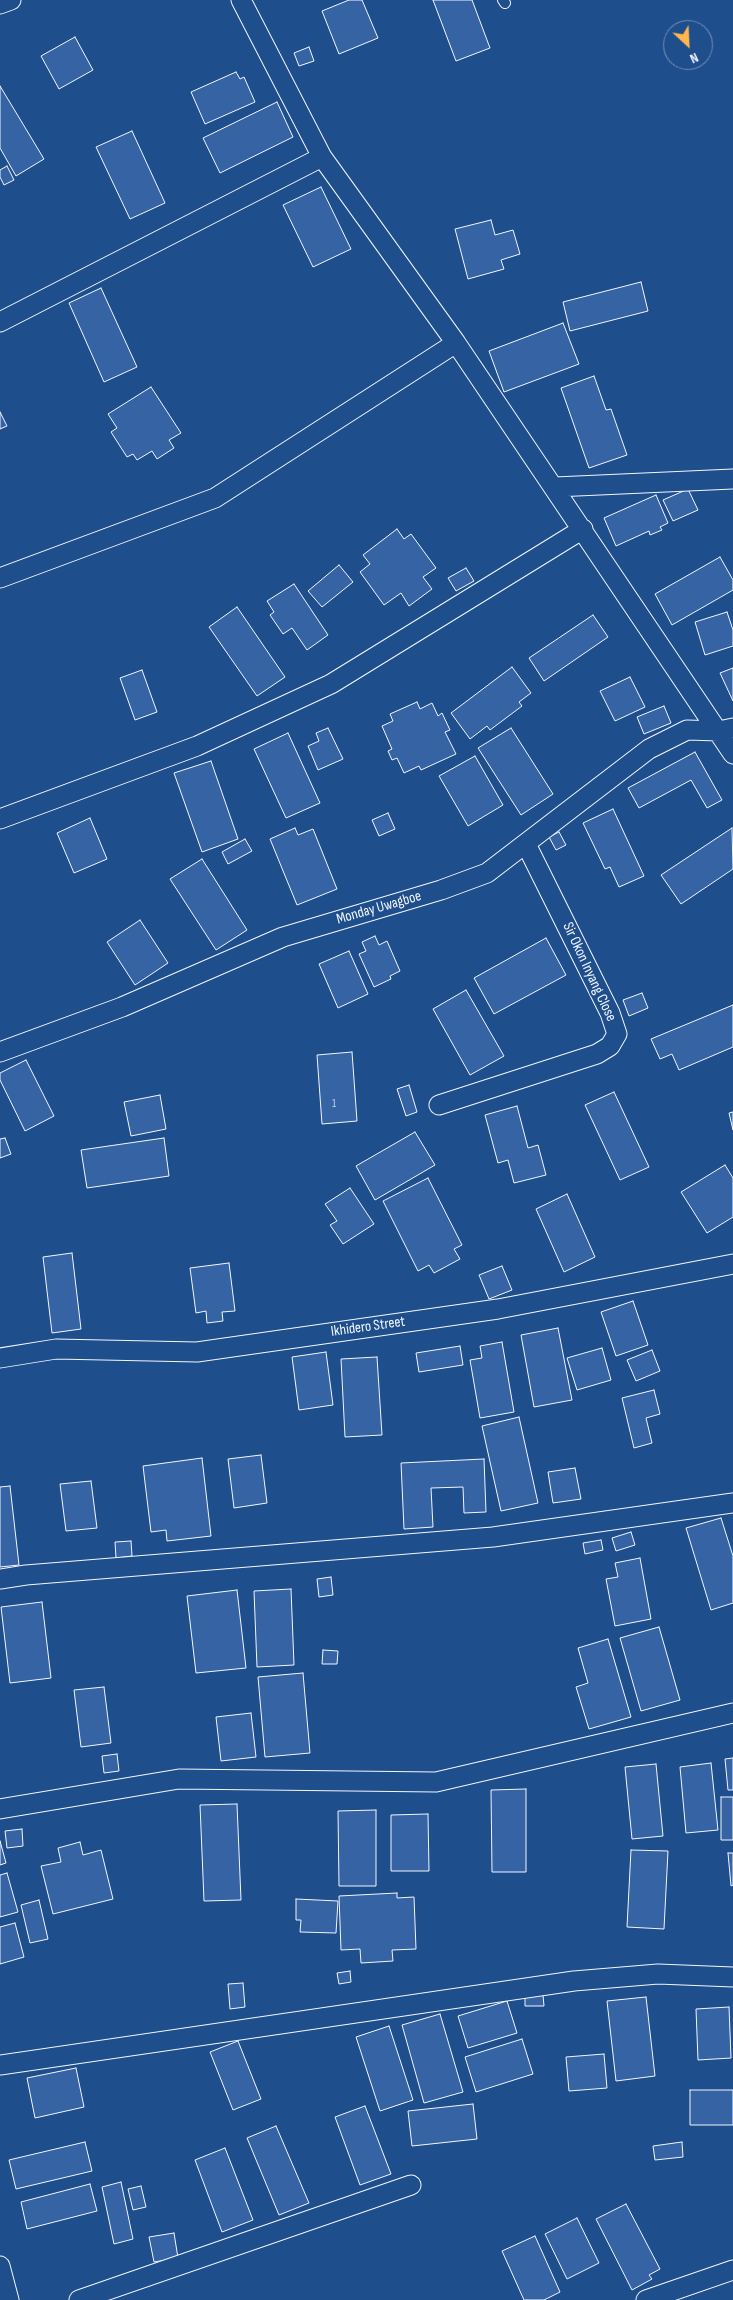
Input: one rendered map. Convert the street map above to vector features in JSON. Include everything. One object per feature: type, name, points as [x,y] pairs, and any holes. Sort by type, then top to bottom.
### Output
[{"type":"street","points":[[0,4],[11,0]]},
{"type":"street","points":[[241,0],[322,157],[456,343],[582,529],[726,729],[733,754]]},
{"type":"street","points":[[0,322],[322,157]]},
{"type":"street","points":[[0,578],[215,498],[456,343]]},
{"type":"street","points":[[555,487],[733,479]]},
{"type":"street","points":[[0,819],[197,746],[331,684],[582,529]]},
{"type":"street","name":"Monday Uwagboe","points":[[0,1052],[122,1007],[283,937],[441,890],[487,873],[650,749],[687,730],[726,729]]},
{"type":"street","name":"Sir Okon Inyang Close","points":[[439,1104],[597,1054],[610,1046],[617,1034],[610,1012],[526,844]]},
{"type":"street","name":"Ikhidero Street","points":[[0,1358],[56,1349],[197,1352],[498,1309],[733,1264]]},
{"type":"street","points":[[0,1579],[26,1574],[493,1537],[733,1503]]},
{"type":"street","points":[[0,1809],[179,1779],[436,1782],[733,1713]]},
{"type":"street","points":[[0,2065],[574,1981],[658,1974],[733,1977]]},
{"type":"street","points":[[79,2300],[411,2185]]},
{"type":"street","points":[[0,2266],[9,2300]]},
{"type":"street","points":[[646,2300],[733,2270]]},
{"type":"building","points":[[349,0],[362,0],[378,38],[339,54],[322,11]]},
{"type":"building","points":[[433,0],[472,0],[490,48],[456,61]]},
{"type":"building","points":[[75,37],[93,70],[59,89],[41,56]]},
{"type":"building","points":[[309,47],[314,61],[299,66],[294,53]]},
{"type":"building","points":[[236,72],[240,79],[244,77],[255,102],[205,124],[191,92]]},
{"type":"building","points":[[0,86],[44,159],[16,176],[0,148]]},
{"type":"building","points":[[277,102],[293,137],[220,173],[203,138]]},
{"type":"building","points":[[132,131],[165,203],[130,219],[96,147]]},
{"type":"building","points":[[7,166],[14,180],[4,185],[0,177],[0,170]]},
{"type":"building","points":[[321,187],[351,249],[313,267],[283,205]]},
{"type":"building","points":[[491,220],[495,235],[513,230],[520,254],[501,260],[504,269],[468,279],[455,229]]},
{"type":"building","points":[[641,282],[648,311],[570,331],[563,302]]},
{"type":"building","points":[[101,288],[137,367],[104,382],[69,303]]},
{"type":"building","points":[[563,323],[579,364],[504,392],[489,351]]},
{"type":"building","points":[[594,376],[606,410],[611,409],[627,455],[589,468],[561,388]]},
{"type":"building","points":[[151,387],[181,433],[169,440],[174,448],[157,459],[152,451],[137,460],[133,454],[127,457],[111,432],[117,428],[108,414]]},
{"type":"building","points":[[0,412],[7,426],[0,429]]},
{"type":"building","points":[[688,489],[698,510],[673,521],[663,500]]},
{"type":"building","points":[[656,495],[668,523],[660,527],[662,530],[650,535],[649,531],[616,546],[604,518]]},
{"type":"building","points":[[397,529],[404,539],[411,534],[436,568],[423,577],[432,589],[409,606],[401,593],[384,605],[360,572],[370,564],[363,555]]},
{"type":"building","points":[[720,557],[733,580],[733,590],[672,625],[655,594]]},
{"type":"building","points":[[339,565],[353,582],[322,607],[308,591]]},
{"type":"building","points":[[466,568],[474,581],[456,591],[448,578]]},
{"type":"building","points":[[294,584],[328,635],[307,650],[292,628],[283,634],[270,615],[274,612],[267,601]]},
{"type":"building","points":[[237,607],[285,677],[257,696],[209,627]]},
{"type":"building","points":[[727,612],[733,630],[733,646],[705,655],[695,622]]},
{"type":"building","points":[[593,615],[608,637],[544,681],[529,658]]},
{"type":"building","points":[[512,667],[531,693],[519,702],[522,706],[490,730],[487,726],[470,739],[451,713]]},
{"type":"building","points":[[733,668],[733,701],[720,673]]},
{"type":"building","points":[[142,670],[157,712],[135,720],[120,678]]},
{"type":"building","points":[[630,677],[645,707],[615,721],[600,691]]},
{"type":"building","points":[[417,702],[420,709],[432,703],[438,716],[442,713],[450,730],[445,732],[456,754],[421,770],[419,766],[404,773],[397,758],[392,760],[388,751],[392,749],[382,726],[393,721],[390,714]]},
{"type":"building","points":[[664,706],[671,723],[644,734],[637,717]]},
{"type":"building","points":[[328,728],[343,759],[318,770],[308,746],[319,741],[316,733]]},
{"type":"building","points":[[511,728],[553,794],[521,815],[478,748]]},
{"type":"building","points":[[288,733],[320,803],[286,818],[254,749]]},
{"type":"building","points":[[695,752],[722,800],[707,808],[691,780],[639,808],[628,788]]},
{"type":"building","points":[[475,756],[503,805],[468,826],[439,776]]},
{"type":"building","points":[[211,761],[238,839],[202,852],[174,773]]},
{"type":"building","points":[[613,809],[644,876],[619,887],[610,867],[605,869],[583,823]]},
{"type":"building","points":[[388,813],[395,829],[379,836],[372,820]]},
{"type":"building","points":[[90,818],[107,859],[74,873],[57,833]]},
{"type":"building","points":[[295,828],[298,835],[313,829],[337,889],[297,905],[270,839]]},
{"type":"building","points":[[732,828],[733,869],[681,904],[661,875]]},
{"type":"building","points":[[559,832],[566,845],[556,850],[549,837]]},
{"type":"building","points":[[245,839],[252,851],[228,864],[222,852]]},
{"type":"building","points":[[202,859],[247,930],[216,950],[170,879]]},
{"type":"building","points":[[140,920],[168,963],[135,985],[107,942]]},
{"type":"building","points":[[375,936],[379,945],[387,941],[400,971],[390,976],[391,979],[374,987],[359,954],[366,951],[362,942]]},
{"type":"building","points":[[546,938],[566,975],[494,1014],[474,978]]},
{"type":"building","points":[[349,951],[368,994],[338,1008],[319,964]]},
{"type":"building","points":[[466,990],[504,1056],[470,1075],[433,1009]]},
{"type":"building","points":[[642,993],[648,1008],[629,1016],[623,1000]]},
{"type":"building","points":[[733,1005],[733,1047],[679,1070],[672,1054],[660,1059],[651,1039]]},
{"type":"building","points":[[352,1052],[357,1121],[322,1124],[317,1055]]},
{"type":"building","points":[[26,1060],[54,1116],[25,1131],[0,1080],[0,1073]]},
{"type":"building","points":[[409,1085],[417,1112],[406,1116],[397,1089]]},
{"type":"building","points":[[614,1092],[649,1167],[620,1180],[585,1105]]},
{"type":"building","points":[[160,1095],[166,1129],[131,1136],[124,1102]]},
{"type":"building","points":[[517,1106],[528,1148],[538,1145],[546,1175],[514,1183],[508,1160],[498,1163],[485,1115]]},
{"type":"building","points":[[733,1112],[733,1130],[729,1113]]},
{"type":"building","points":[[415,1132],[435,1165],[375,1200],[356,1166]]},
{"type":"building","points":[[5,1138],[11,1154],[0,1158],[0,1139]]},
{"type":"building","points":[[164,1138],[169,1176],[87,1188],[81,1150]]},
{"type":"building","points":[[725,1165],[733,1178],[733,1217],[707,1233],[681,1192]]},
{"type":"building","points":[[428,1178],[462,1245],[454,1249],[460,1259],[434,1273],[429,1265],[418,1271],[383,1201]]},
{"type":"building","points":[[350,1188],[374,1224],[343,1244],[330,1225],[337,1221],[325,1204]]},
{"type":"building","points":[[567,1194],[595,1257],[564,1272],[536,1209]]},
{"type":"building","points":[[72,1253],[81,1329],[52,1333],[43,1257]]},
{"type":"building","points":[[229,1263],[235,1311],[222,1312],[223,1321],[207,1323],[206,1311],[196,1313],[190,1268]]},
{"type":"building","points":[[502,1266],[512,1290],[489,1299],[479,1275]]},
{"type":"building","points":[[633,1301],[648,1345],[616,1356],[601,1312]]},
{"type":"building","points":[[558,1328],[572,1400],[534,1407],[521,1335]]},
{"type":"building","points":[[502,1342],[514,1412],[480,1418],[470,1360],[482,1358],[480,1346]]},
{"type":"building","points":[[460,1346],[463,1365],[419,1372],[416,1353]]},
{"type":"building","points":[[602,1348],[611,1380],[577,1390],[567,1358]]},
{"type":"building","points":[[652,1350],[660,1371],[636,1381],[627,1360]]},
{"type":"building","points":[[326,1352],[333,1405],[299,1410],[292,1357]]},
{"type":"building","points":[[377,1357],[382,1435],[345,1437],[341,1359]]},
{"type":"building","points":[[654,1390],[660,1414],[646,1418],[652,1443],[634,1448],[622,1398]]},
{"type":"building","points":[[519,1417],[538,1503],[501,1511],[482,1426]]},
{"type":"building","points":[[261,1455],[267,1503],[234,1508],[228,1459]]},
{"type":"building","points":[[202,1458],[211,1536],[167,1541],[166,1530],[151,1532],[143,1466]]},
{"type":"building","points":[[484,1459],[486,1512],[464,1513],[463,1487],[431,1488],[433,1527],[404,1529],[401,1463]]},
{"type":"building","points":[[575,1468],[581,1499],[553,1503],[548,1472]]},
{"type":"building","points":[[91,1481],[97,1528],[66,1531],[60,1484]]},
{"type":"building","points":[[10,1486],[19,1565],[0,1567],[0,1487]]},
{"type":"building","points":[[721,1518],[733,1556],[733,1603],[711,1610],[686,1528]]},
{"type":"building","points":[[631,1532],[635,1545],[616,1551],[612,1538]]},
{"type":"building","points":[[601,1540],[603,1550],[585,1554],[583,1543]]},
{"type":"building","points":[[131,1541],[132,1556],[116,1558],[115,1542]]},
{"type":"building","points":[[640,1558],[651,1619],[615,1626],[606,1579],[618,1577],[615,1563]]},
{"type":"building","points":[[331,1577],[333,1595],[319,1597],[317,1579]]},
{"type":"building","points":[[291,1589],[294,1665],[257,1667],[254,1591]]},
{"type":"building","points":[[237,1590],[246,1668],[196,1673],[187,1596]]},
{"type":"building","points":[[42,1602],[51,1678],[10,1683],[1,1607]]},
{"type":"building","points":[[659,1627],[680,1700],[641,1711],[620,1638]]},
{"type":"building","points":[[608,1639],[631,1717],[589,1729],[576,1687],[588,1683],[578,1648]]},
{"type":"building","points":[[323,1650],[338,1651],[337,1664],[322,1664]]},
{"type":"building","points":[[303,1673],[310,1753],[265,1757],[258,1677]]},
{"type":"building","points":[[104,1687],[111,1743],[81,1747],[74,1690]]},
{"type":"building","points":[[251,1713],[256,1757],[221,1761],[216,1717]]},
{"type":"building","points":[[117,1754],[119,1771],[104,1773],[102,1756]]},
{"type":"building","points":[[733,1758],[733,1790],[728,1790],[725,1759]]},
{"type":"building","points":[[711,1763],[718,1830],[686,1833],[680,1767]]},
{"type":"building","points":[[656,1764],[663,1836],[632,1839],[625,1767]]},
{"type":"building","points":[[526,1789],[526,1872],[492,1872],[491,1790]]},
{"type":"building","points":[[721,1797],[733,1797],[733,1840],[721,1840]]},
{"type":"building","points":[[237,1804],[241,1900],[204,1901],[200,1805]]},
{"type":"building","points":[[376,1810],[376,1886],[339,1886],[338,1811]]},
{"type":"building","points":[[428,1814],[429,1871],[391,1871],[391,1815]]},
{"type":"building","points":[[22,1829],[23,1846],[7,1848],[5,1831]]},
{"type":"building","points":[[0,1841],[6,1863],[0,1865]]},
{"type":"building","points":[[80,1842],[83,1855],[101,1850],[113,1899],[53,1914],[41,1866],[61,1862],[58,1848]]},
{"type":"building","points":[[631,1850],[668,1851],[664,1929],[627,1927]]},
{"type":"building","points":[[728,1853],[733,1853],[733,1885],[731,1886]]},
{"type":"building","points":[[7,1873],[18,1912],[0,1917],[0,1875]]},
{"type":"building","points":[[397,1893],[397,1898],[414,1897],[416,1949],[392,1950],[393,1961],[361,1963],[360,1949],[341,1950],[339,1896]]},
{"type":"building","points":[[296,1899],[338,1901],[336,1933],[300,1932],[301,1920],[296,1920]]},
{"type":"building","points":[[39,1900],[48,1939],[30,1943],[21,1905]]},
{"type":"building","points":[[15,1923],[24,1957],[0,1964],[0,1927]]},
{"type":"building","points":[[350,1971],[351,1982],[339,1984],[337,1973]]},
{"type":"building","points":[[243,1983],[245,2007],[230,2009],[228,1984]]},
{"type":"building","points":[[543,1995],[544,2006],[525,2006],[525,1996]]},
{"type":"building","points":[[646,1997],[655,2076],[616,2081],[607,2001]]},
{"type":"building","points":[[507,2001],[517,2033],[468,2048],[458,2016]]},
{"type":"building","points":[[729,2007],[731,2058],[698,2060],[696,2009]]},
{"type":"building","points":[[440,2014],[463,2092],[424,2103],[402,2025]]},
{"type":"building","points":[[389,2026],[413,2100],[380,2111],[356,2037]]},
{"type":"building","points":[[522,2039],[533,2074],[476,2092],[465,2057]]},
{"type":"building","points":[[238,2041],[261,2099],[233,2110],[210,2052]]},
{"type":"building","points":[[604,2054],[607,2088],[569,2091],[566,2057]]},
{"type":"building","points":[[76,2068],[84,2107],[35,2118],[27,2078]]},
{"type":"building","points":[[690,2090],[733,2090],[733,2125],[690,2125]]},
{"type":"building","points":[[473,2104],[477,2139],[412,2146],[408,2111]]},
{"type":"building","points":[[365,2106],[391,2174],[360,2185],[335,2117]]},
{"type":"building","points":[[276,2126],[309,2203],[279,2215],[247,2138]]},
{"type":"building","points":[[85,2142],[92,2171],[16,2189],[9,2160]]},
{"type":"building","points":[[682,2142],[683,2157],[655,2160],[653,2146]]},
{"type":"building","points":[[225,2148],[253,2220],[222,2232],[195,2160]]},
{"type":"building","points":[[121,2182],[133,2239],[114,2244],[102,2187]]},
{"type":"building","points":[[90,2184],[97,2211],[27,2229],[21,2202]]},
{"type":"building","points":[[141,2186],[146,2207],[133,2210],[128,2189]]},
{"type":"building","points":[[626,2204],[660,2269],[649,2275],[652,2279],[632,2290],[596,2219]]},
{"type":"building","points":[[577,2218],[599,2263],[567,2279],[545,2234]]},
{"type":"building","points":[[174,2233],[178,2258],[154,2262],[149,2237]]},
{"type":"building","points":[[535,2236],[560,2292],[544,2300],[524,2300],[502,2251]]}]
